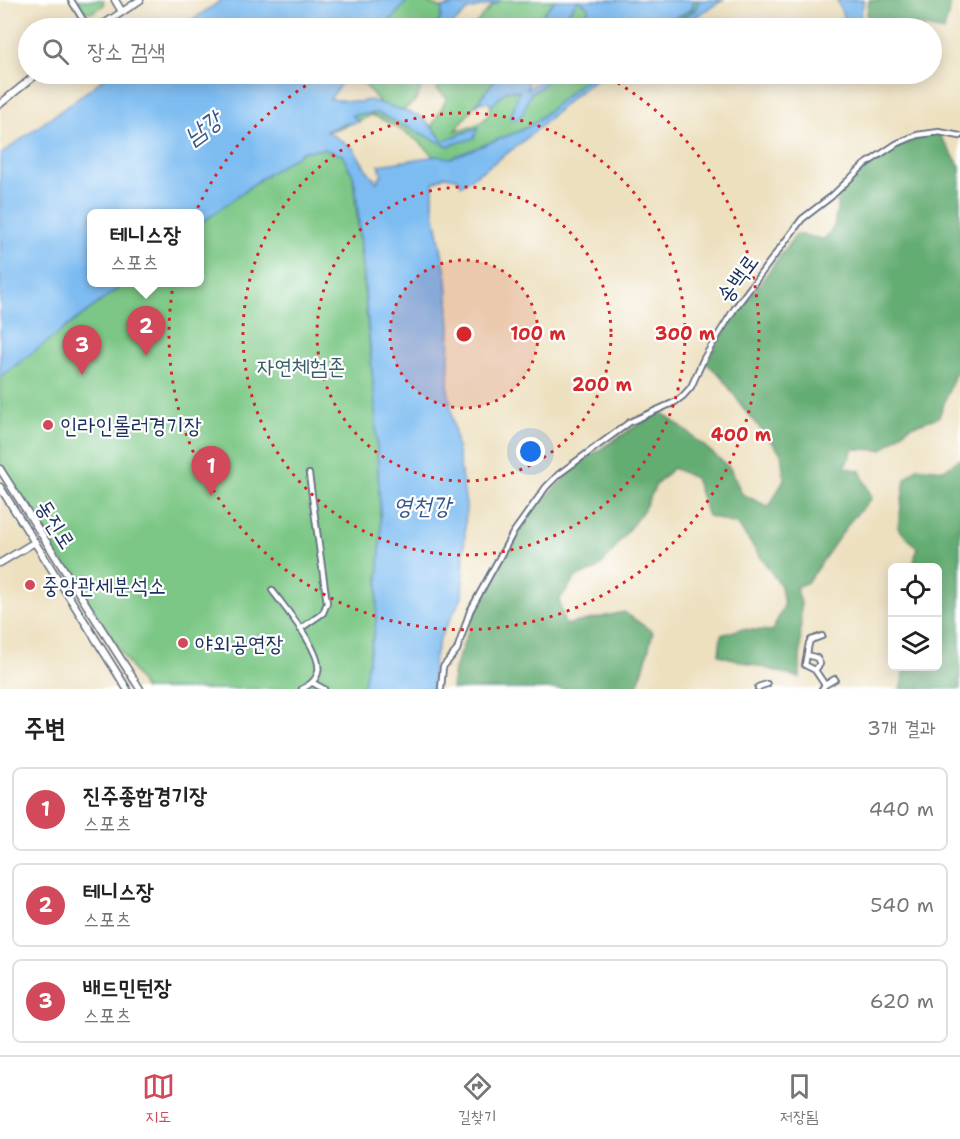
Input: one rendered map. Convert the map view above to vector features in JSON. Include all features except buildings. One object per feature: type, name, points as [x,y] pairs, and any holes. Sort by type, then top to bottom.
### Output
[{"type":"street","points":[[71,0],[82,18]]},
{"type":"street","points":[[115,0],[122,12]]},
{"type":"street","points":[[113,18],[141,0]]},
{"type":"street","points":[[0,104],[25,84]]},
{"type":"street","name":"송백로","points":[[441,689],[443,667],[457,650],[471,611],[513,533],[546,487],[566,469],[630,422],[675,402],[683,396],[691,387],[704,358],[735,308],[802,219],[832,196],[863,166],[896,144],[917,135],[939,132],[960,136]]},
{"type":"street","name":"동진로","points":[[0,469],[140,689]]},
{"type":"street","points":[[300,630],[323,613],[327,603],[309,474]]},
{"type":"street","name":"동진로","points":[[0,487],[127,689]]},
{"type":"street","points":[[0,563],[34,542]]},
{"type":"street","points":[[272,590],[316,656],[319,671],[313,682],[302,689]]},
{"type":"street","points":[[822,636],[811,640],[805,665],[815,670],[823,687],[836,679]]},
{"type":"street","points":[[808,655],[817,658],[820,664],[815,670]]},
{"type":"street","points":[[313,682],[324,689]]},
{"type":"street","points":[[758,689],[767,684]]},
{"type":"green space","points":[[77,0],[103,0],[104,5],[93,12],[84,12]]},
{"type":"green space","points":[[408,0],[420,0],[442,8],[441,18],[393,18]]},
{"type":"green space","points":[[500,0],[555,0],[540,18],[481,18],[493,4]]},
{"type":"green space","points":[[578,0],[589,7],[585,18],[564,18]]},
{"type":"green space","points":[[694,0],[699,0],[695,10],[682,18],[675,18],[692,9]]},
{"type":"green space","points":[[869,0],[952,0],[944,31],[942,31],[942,18],[866,18]]},
{"type":"green space","points":[[364,84],[422,84],[413,103],[402,110],[381,104]]},
{"type":"green space","points":[[440,84],[491,84],[455,131],[483,121],[490,112],[491,106],[506,90],[520,91],[510,120],[526,103],[531,92],[539,89],[543,84],[580,84],[533,124],[451,158],[433,157],[414,139],[372,115],[357,121],[352,115],[377,113],[448,146],[478,127],[443,141],[432,126],[447,98],[437,89]]},
{"type":"green space","points":[[354,123],[337,129],[325,132],[341,125]]},
{"type":"green space","points":[[938,133],[960,166],[960,370],[955,374],[939,417],[909,427],[882,450],[853,449],[845,467],[860,471],[872,498],[851,520],[808,582],[796,587],[801,603],[800,678],[719,655],[721,635],[741,629],[772,631],[784,606],[781,586],[738,525],[708,516],[695,478],[673,468],[656,485],[644,509],[609,556],[597,569],[576,577],[559,600],[565,625],[624,612],[653,632],[636,689],[452,689],[454,669],[478,604],[526,518],[579,463],[639,424],[661,412],[730,468],[742,494],[769,507],[784,479],[781,453],[747,413],[720,375],[706,363],[721,337],[796,234],[824,239],[834,227],[840,190],[898,147]]},
{"type":"green space","name":"자연체험존","points":[[324,149],[342,155],[353,175],[375,403],[381,532],[376,622],[363,689],[145,689],[0,467],[0,377],[120,287],[204,287],[204,221],[284,162],[304,151]]},
{"type":"green space","points":[[960,459],[960,689],[900,689],[905,671],[942,671],[942,563],[914,563],[917,548],[898,528],[905,479],[918,467],[944,470]]},
{"type":"water","points":[[222,0],[408,0],[393,18],[195,18]]},
{"type":"water","points":[[500,0],[497,3],[468,10],[459,18],[441,18],[442,8],[456,4],[463,6]]},
{"type":"water","points":[[555,0],[578,0],[564,18],[540,18]]},
{"type":"water","points":[[578,0],[694,0],[692,9],[675,18],[585,18],[589,7]]},
{"type":"water","points":[[699,0],[723,0],[693,18],[682,18],[695,10]]},
{"type":"water","points":[[837,0],[864,0],[860,18],[844,18]]},
{"type":"water","points":[[96,84],[341,84],[330,99],[359,102],[370,100],[420,116],[443,141],[478,127],[474,138],[448,146],[377,113],[352,115],[359,122],[341,125],[326,131],[353,148],[377,182],[382,174],[379,165],[437,156],[451,158],[520,131],[533,124],[580,84],[590,84],[516,147],[462,185],[457,178],[444,176],[433,183],[433,206],[447,279],[450,329],[448,388],[466,505],[462,597],[440,638],[433,663],[433,689],[363,689],[376,622],[381,532],[375,403],[356,190],[353,175],[342,155],[324,149],[304,151],[263,177],[204,221],[204,209],[87,209],[87,287],[120,287],[0,377],[0,155]]},
{"type":"water","points":[[492,84],[528,84],[527,89],[534,84],[543,84],[539,89],[531,92],[522,115],[514,121],[510,120],[519,91],[507,90],[491,106],[488,102],[482,102],[475,106]]},
{"type":"place","name":"테니스장","points":[[146,356]]},
{"type":"place","name":"배드민턴장","points":[[82,375]]},
{"type":"place","name":"인라인롤러경기장","points":[[48,425]]},
{"type":"place","name":"진주종합경기장","points":[[211,496]]},
{"type":"place","name":"중앙관세분석소","points":[[30,585]]},
{"type":"place","name":"야외공연장","points":[[183,643]]},
{"type":"water label","name":"남강","points":[[203,128]]},
{"type":"water label","name":"영천강","points":[[422,506]]}]
